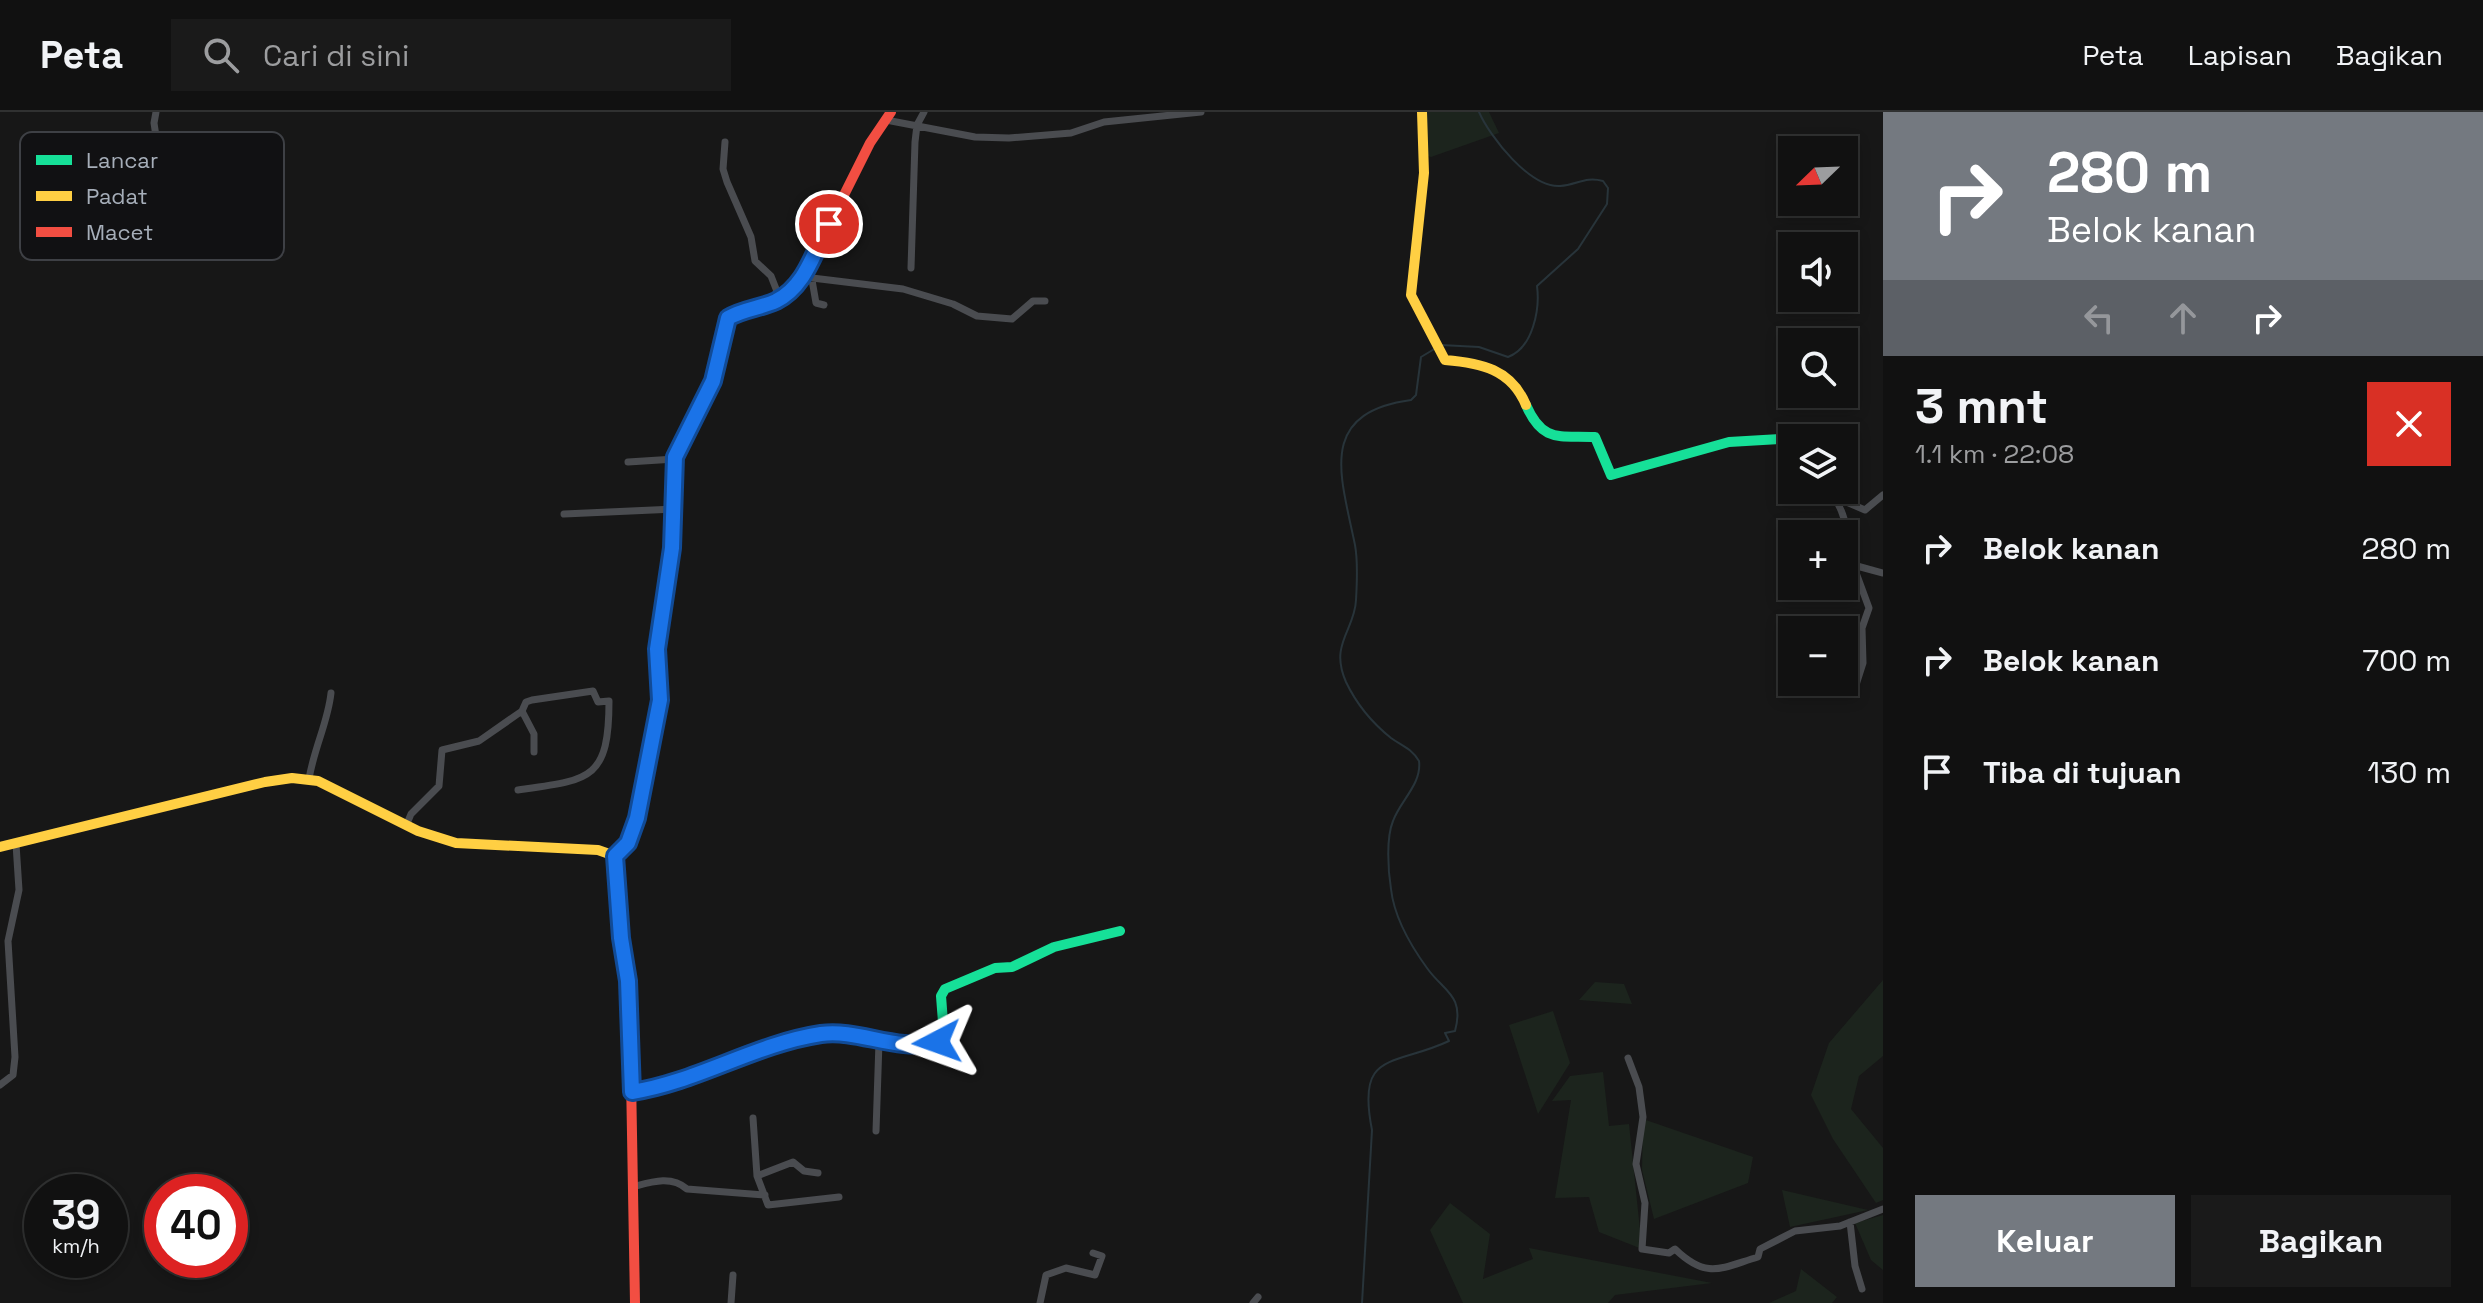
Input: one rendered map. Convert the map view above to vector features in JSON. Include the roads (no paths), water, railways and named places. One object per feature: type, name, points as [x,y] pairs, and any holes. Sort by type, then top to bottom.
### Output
[{"type":"street","points":[[155,132],[156,112]]},
{"type":"street","points":[[911,268],[917,125],[924,112]]},
{"type":"street","points":[[635,1303],[628,981],[621,938],[615,856],[628,843],[637,818],[660,700],[657,649],[675,509],[675,459],[713,381],[728,318],[780,299],[808,278],[870,143],[888,116],[975,137],[1009,138],[1071,133],[1104,122],[1201,112]]},
{"type":"street","points":[[1422,112],[1424,173],[1411,288],[1445,360],[1482,364],[1511,381],[1521,392],[1537,426],[1549,434],[1574,440],[1595,437],[1600,442],[1611,475],[1729,442],[1778,439]]},
{"type":"street","points":[[725,142],[723,169],[727,182],[750,233],[755,261],[771,276],[780,299]]},
{"type":"street","points":[[808,278],[830,277],[903,289],[953,304],[977,316],[1012,319],[1033,301],[1045,301]]},
{"type":"street","points":[[808,278],[816,303],[824,305]]},
{"type":"street","points":[[628,462],[675,459]]},
{"type":"street","points":[[1853,504],[1865,510],[1883,495]]},
{"type":"street","points":[[564,514],[675,509]]},
{"type":"street","points":[[1858,566],[1883,573]]},
{"type":"street","points":[[1858,578],[1869,608],[1862,628],[1863,663],[1858,679]]},
{"type":"street","points":[[406,826],[411,814],[439,786],[442,750],[479,741],[522,711],[526,702],[532,700],[593,691],[598,702],[609,701],[609,738],[597,768],[580,779],[518,790]]},
{"type":"street","points":[[309,779],[319,731],[329,712],[331,693]]},
{"type":"street","points":[[522,711],[534,734],[534,752]]},
{"type":"street","points":[[0,847],[273,780],[309,779],[406,826],[456,843],[598,850],[615,856]]},
{"type":"street","points":[[0,1085],[13,1075],[15,1057],[8,941],[19,890],[16,844]]},
{"type":"street","points":[[632,1092],[672,1083],[734,1058],[822,1034],[917,1047],[941,1041],[944,1035],[941,996],[945,989],[1000,967],[1012,967],[1054,947],[1078,944],[1120,931]]},
{"type":"street","points":[[876,1131],[879,1042]]},
{"type":"street","points":[[1628,1058],[1639,1087],[1643,1117],[1636,1164],[1645,1203],[1642,1249],[1669,1253],[1675,1249],[1706,1271],[1718,1271],[1758,1257],[1760,1249],[1795,1231],[1850,1222],[1883,1209]]},
{"type":"street","points":[[753,1118],[757,1176],[770,1205],[839,1197]]},
{"type":"street","points":[[757,1176],[793,1162],[804,1171],[818,1173]]},
{"type":"street","points":[[632,1187],[663,1180],[679,1182],[687,1189],[765,1195]]},
{"type":"street","points":[[1850,1222],[1855,1266],[1862,1289]]},
{"type":"street","points":[[1040,1303],[1046,1275],[1064,1268],[1095,1275],[1102,1256],[1093,1253]]},
{"type":"street","points":[[731,1303],[733,1275]]},
{"type":"waterway","points":[[1441,345],[1479,347],[1508,357],[1517,352],[1533,327],[1537,286],[1578,249],[1607,204],[1608,188],[1603,181],[1586,180],[1560,186],[1536,179],[1512,159],[1479,112]]},
{"type":"waterway","points":[[1362,1303],[1372,1130],[1369,1086],[1384,1065],[1449,1041],[1445,1033],[1455,1031],[1457,1009],[1451,995],[1415,950],[1396,910],[1391,889],[1389,836],[1396,814],[1417,777],[1419,761],[1365,713],[1350,690],[1342,669],[1341,647],[1355,611],[1357,572],[1355,545],[1344,495],[1342,452],[1348,433],[1360,418],[1381,407],[1411,400],[1416,395],[1421,357],[1436,348]]}]
